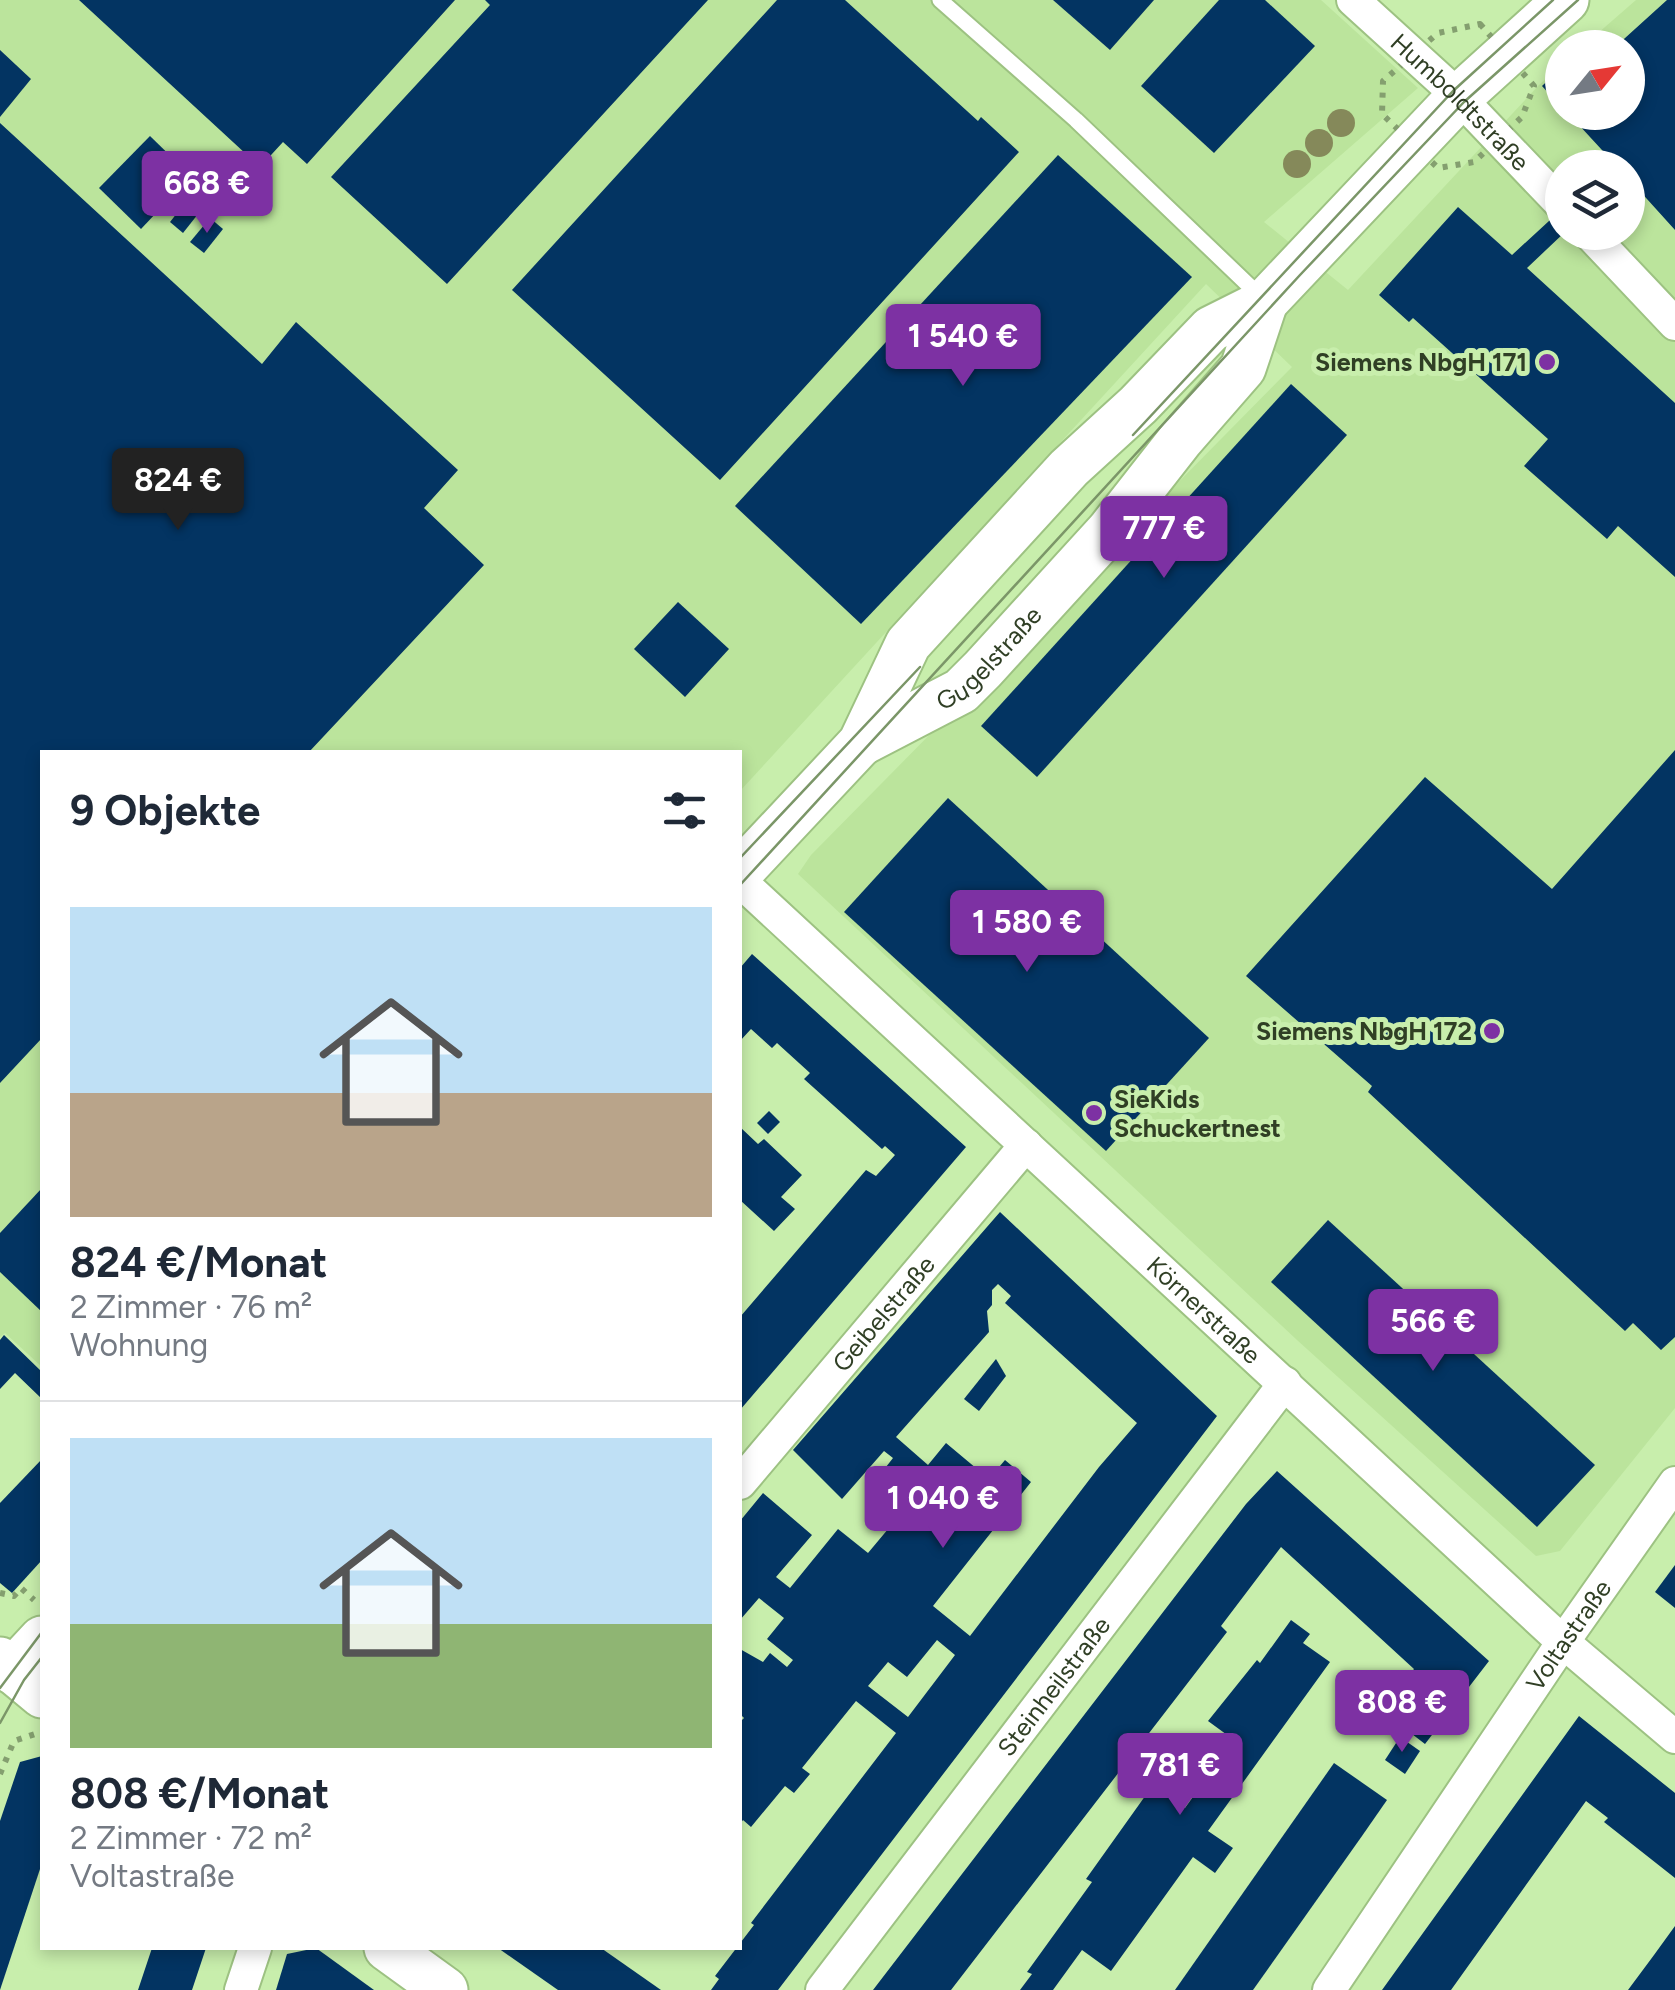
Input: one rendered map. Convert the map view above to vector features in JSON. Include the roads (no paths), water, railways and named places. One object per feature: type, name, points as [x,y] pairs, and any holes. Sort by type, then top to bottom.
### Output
[{"type":"street","name":"Humboldtstraße","points":[[1353,0],[1459,97],[1545,187]]},
{"type":"street","name":"Gugelstraße","points":[[742,870],[862,742],[908,644],[1014,527],[1211,329],[1266,302],[1459,97],[1566,0]]},
{"type":"street","points":[[1605,250],[1675,324]]},
{"type":"street","name":"Gugelstraße","points":[[862,742],[962,691],[996,656],[1128,509],[1243,368],[1266,302]]},
{"type":"street","name":"Körnerstraße","points":[[742,882],[1563,1642],[1675,1737]]},
{"type":"street","name":"Geibelstraße","points":[[742,1481],[1026,1145]]},
{"type":"street","name":"Steinheilstraße","points":[[822,1990],[1285,1384]]},
{"type":"street","name":"Voltastraße","points":[[1329,1990],[1675,1483]]},
{"type":"street","points":[[241,1990],[254,1950]]},
{"type":"street","points":[[390,1950],[446,1990]]},
{"type":"lane","points":[[940,0],[1076,120],[1266,302]]},
{"type":"tram line","points":[[1133,435],[1453,91],[1553,0]]},
{"type":"tram line","points":[[742,883],[1300,275],[1464,102],[1578,0]]},
{"type":"tram line","points":[[742,856],[920,667]]},
{"type":"tram line","points":[[0,1688],[40,1635]]},
{"type":"tram line","points":[[0,1723],[40,1660]]},
{"type":"place","name":"Siemens NbgH 171","points":[[1547,362]]},
{"type":"place","name":"Siemens NbgH 172","points":[[1492,1031]]},
{"type":"place","name":"SieKids Schuckertnest","points":[[1094,1113]]}]
